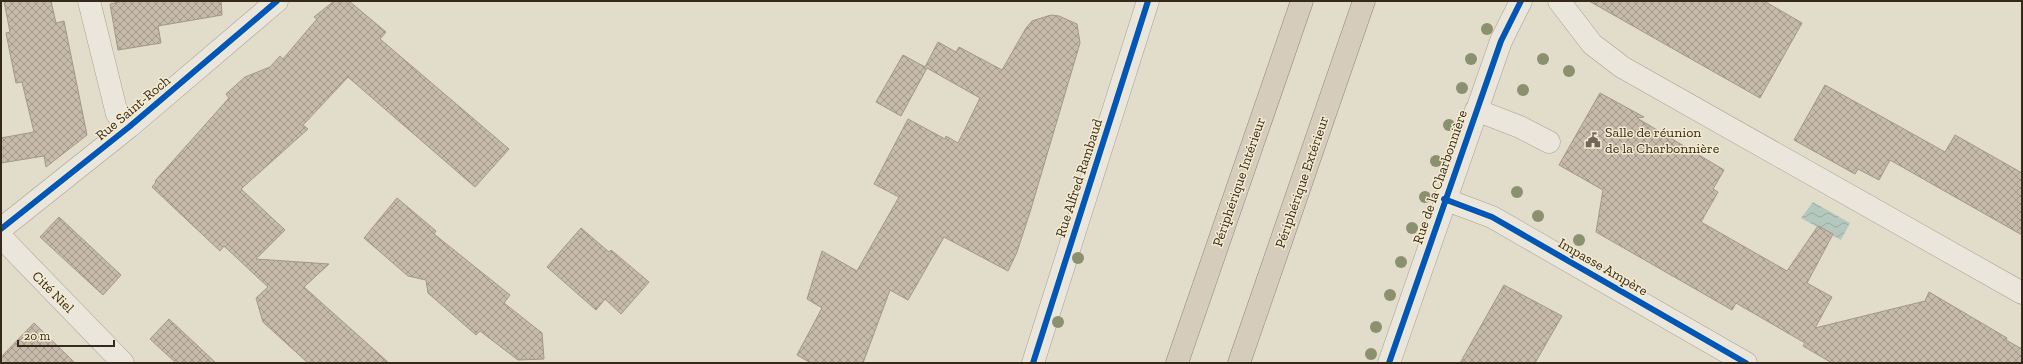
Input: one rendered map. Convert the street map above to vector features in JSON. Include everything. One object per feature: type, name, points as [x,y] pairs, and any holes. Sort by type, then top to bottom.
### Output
[{"type":"highway","name":"Périphérique Intérieur","points":[[1177,363],[1302,1]]},
{"type":"highway","name":"Périphérique Extérieur","points":[[1239,363],[1364,1]]},
{"type":"street","points":[[89,1],[117,114],[129,127]]},
{"type":"street","name":"Rue Saint-Roch","points":[[1,229],[129,127],[277,1]]},
{"type":"street","name":"Rue Alfred Rambaud","points":[[1033,363],[1148,1]]},
{"type":"street","name":"Rue de la Charbonnière","points":[[1389,363],[1444,199],[1501,41],[1521,1]]},
{"type":"street","points":[[1558,1],[1592,44],[1622,67],[2022,293]]},
{"type":"street","points":[[1476,110],[1520,127],[1549,142]]},
{"type":"street","name":"Impasse Ampère","points":[[1444,199],[1492,217],[1746,363]]},
{"type":"street","name":"Cité Niel","points":[[1,237],[123,363]]},
{"type":"water","points":[[1813,202],[1850,223],[1841,240],[1801,218]]},
{"type":"building","points":[[4,1],[51,1],[56,23],[64,21],[87,135],[46,167],[44,156],[1,163],[1,138],[34,132],[22,82],[16,83],[6,33],[10,32]]},
{"type":"building","points":[[123,1],[221,1],[222,15],[158,26],[161,43],[118,50],[110,4]]},
{"type":"building","points":[[334,1],[349,1],[386,32],[380,39],[509,149],[475,187],[348,77],[303,125],[308,129],[241,189],[285,230],[256,259],[329,264],[304,287],[389,363],[308,363],[263,322],[256,298],[268,287],[224,246],[220,251],[152,187],[156,182],[155,181],[229,98],[226,94],[245,77],[270,67],[280,56],[283,59],[317,19],[314,17]]},
{"type":"building","points":[[1589,1],[1764,1],[1802,23],[1760,98]]},
{"type":"building","points":[[1051,15],[1059,16],[1077,24],[1080,43],[1030,212],[1017,252],[1008,271],[944,237],[908,300],[890,290],[863,363],[811,363],[797,355],[822,308],[807,299],[822,251],[857,271],[899,197],[874,184],[908,119],[945,139],[946,136],[958,143],[980,98],[927,68],[901,116],[876,102],[903,55],[925,67],[938,42],[956,52],[959,47],[1002,70],[1026,28],[1032,21]]},
{"type":"building","points":[[1825,85],[1945,152],[1955,135],[2022,173],[2022,235],[1890,160],[1879,180],[1858,169],[1855,174],[1794,140]]},
{"type":"building","points":[[1600,93],[1644,117],[1637,118],[1724,170],[1713,189],[1718,192],[1701,222],[1787,271],[1818,226],[1833,234],[1807,283],[1832,297],[1815,328],[1925,301],[1929,292],[2007,338],[2006,340],[2022,349],[2022,363],[1832,363],[1803,346],[1805,343],[1736,303],[1732,310],[1596,232],[1603,190],[1559,165]]},
{"type":"building","points":[[397,198],[436,231],[434,234],[510,295],[504,303],[542,333],[544,359],[518,360],[480,331],[476,335],[428,293],[426,280],[408,276],[364,238]]},
{"type":"building","points":[[59,217],[121,275],[103,295],[40,237]]},
{"type":"building","points":[[581,228],[609,252],[611,250],[649,282],[621,314],[605,299],[596,310],[547,267]]},
{"type":"building","points":[[1504,285],[1562,316],[1535,363],[1460,363]]},
{"type":"building","points":[[169,319],[216,363],[176,363],[150,339]]},
{"type":"building","points":[[34,323],[75,363],[1,363],[1,357]]},
{"type":"cycle path","points":[[1,229],[129,127],[277,1]]},
{"type":"cycle path","points":[[1033,363],[1148,1]]},
{"type":"cycle path","points":[[1389,363],[1501,41],[1521,1]]},
{"type":"cycle path","points":[[1444,199],[1492,217],[1746,363]]},
{"type":"place","name":"Salle de réunion de la Charbonnière","points":[[1593,140]]}]
